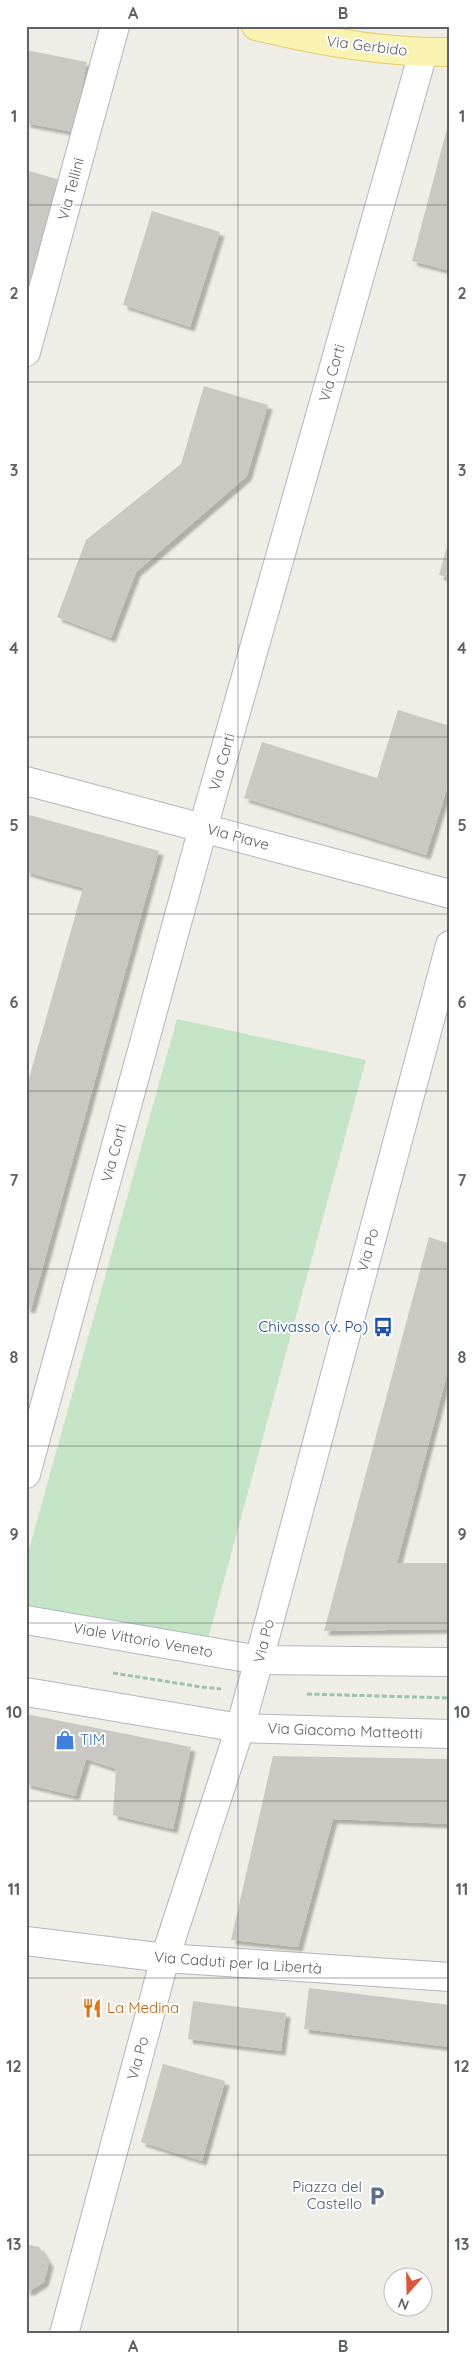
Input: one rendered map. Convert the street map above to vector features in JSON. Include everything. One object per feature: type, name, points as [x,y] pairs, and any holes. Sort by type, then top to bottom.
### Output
[{"type":"main road","name":"Via Gerbido","points":[[256,26],[323,42],[423,53],[450,52]]},
{"type":"street","name":"Via Tellini","points":[[26,352],[115,26]]},
{"type":"street","name":"Via Corti","points":[[26,1474],[203,828],[423,53]]},
{"type":"street","name":"Via Piave","points":[[26,781],[450,894]]},
{"type":"street","name":"Via Po","points":[[64,2334],[165,1958],[240,1728],[260,1660],[450,945]]},
{"type":"street","name":"Viale Vittorio Veneto","points":[[26,1620],[260,1660]]},
{"type":"street","points":[[260,1660],[450,1662]]},
{"type":"street","points":[[26,1692],[240,1728]]},
{"type":"street","name":"Via Giacomo Matteotti","points":[[240,1728],[450,1734]]},
{"type":"street","name":"Via Caduti per la Libertà","points":[[26,1941],[165,1958],[450,1977]]},
{"type":"green space","points":[[177,1019],[366,1060],[207,1642],[26,1616],[26,1560]]},
{"type":"building","points":[[26,50],[87,62],[73,132],[26,123]]},
{"type":"building","points":[[450,121],[450,271],[412,261]]},
{"type":"building","points":[[26,170],[60,180],[29,284],[26,283]]},
{"type":"building","points":[[152,211],[220,232],[190,327],[123,305]]},
{"type":"building","points":[[204,386],[268,405],[247,476],[136,572],[111,638],[57,617],[86,540],[181,464]]},
{"type":"building","points":[[450,540],[450,578],[439,575]]},
{"type":"building","points":[[398,710],[450,726],[450,779],[426,855],[244,798],[262,742],[377,778]]},
{"type":"building","points":[[26,814],[159,851],[31,1309],[26,1308],[26,1089],[83,888],[26,872]]},
{"type":"building","points":[[429,1237],[450,1244],[450,1363],[397,1563],[450,1563],[450,1629],[324,1631]]},
{"type":"building","points":[[26,1714],[191,1747],[173,1829],[113,1815],[116,1769],[86,1759],[75,1796],[26,1784]]},
{"type":"building","points":[[273,1756],[450,1759],[450,1824],[333,1819],[298,1947],[231,1940]]},
{"type":"building","points":[[309,1988],[450,2005],[450,2047],[304,2029]]},
{"type":"building","points":[[193,2001],[286,2013],[281,2051],[188,2039]]},
{"type":"building","points":[[163,2064],[225,2081],[202,2161],[141,2142]]},
{"type":"building","points":[[26,2244],[39,2247],[49,2263],[44,2282],[30,2291],[26,2291]]},
{"type":"place","name":"Chivasso (v. Po)","points":[[383,1327]]},
{"type":"place","name":"TIM","points":[[65,1740]]},
{"type":"place","name":"La Medina","points":[[92,2008]]},
{"type":"place","name":"Piazza del Castello","points":[[377,2196]]}]
